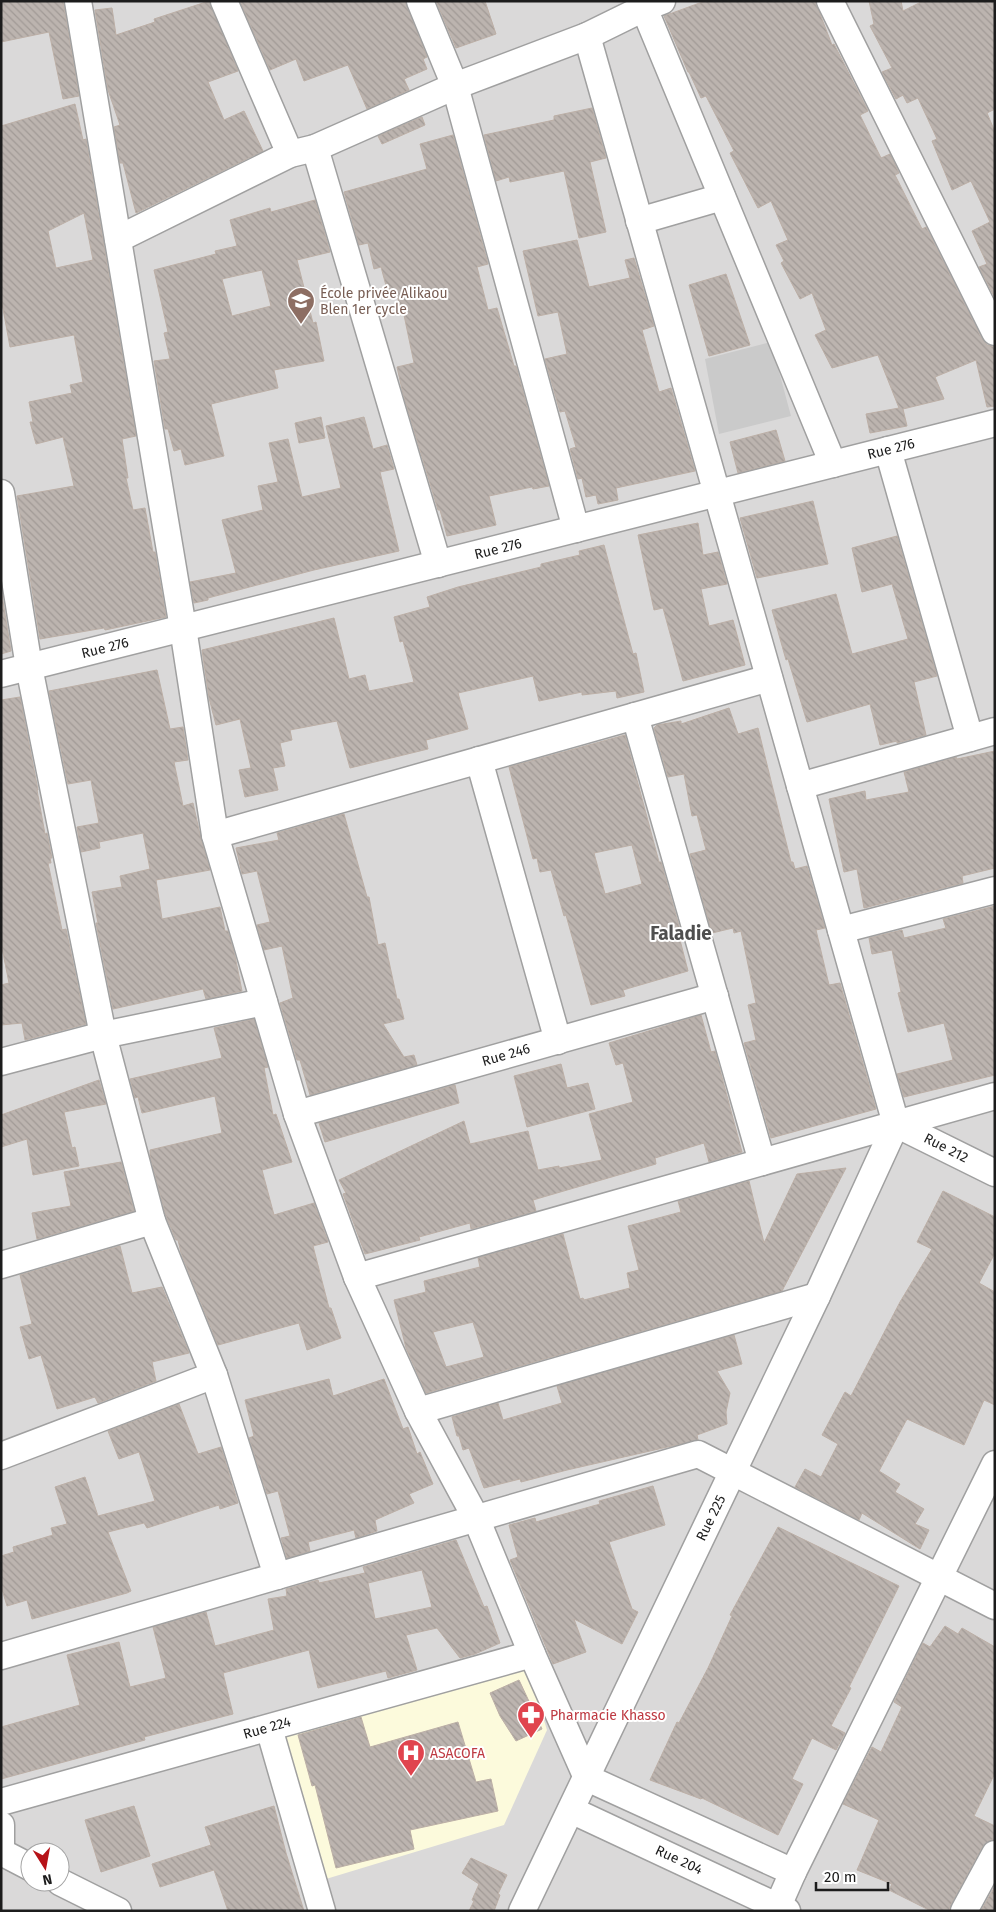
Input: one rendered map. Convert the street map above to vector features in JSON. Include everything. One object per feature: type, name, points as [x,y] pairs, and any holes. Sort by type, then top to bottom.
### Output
[{"type":"street","points":[[78,1],[183,628],[215,835],[297,1114],[357,1277],[418,1411],[476,1518],[532,1654],[587,1778],[793,1872]]},
{"type":"street","points":[[224,1],[302,151],[438,564]]},
{"type":"street","points":[[420,1],[455,86],[576,529]]},
{"type":"street","points":[[830,1],[995,332]]},
{"type":"street","points":[[118,239],[302,151],[455,86],[587,36],[653,4],[722,197],[833,464]]},
{"type":"street","points":[[587,36],[896,1124]]},
{"type":"street","points":[[639,221],[722,197]]},
{"type":"street","name":"Rue 276","points":[[1,674],[995,423]]},
{"type":"street","points":[[888,450],[970,738]]},
{"type":"street","points":[[1,493],[29,667],[103,1035],[152,1221],[214,1375],[277,1576]]},
{"type":"street","points":[[215,835],[769,678]]},
{"type":"street","points":[[635,716],[762,1162]]},
{"type":"street","points":[[800,786],[995,731]]},
{"type":"street","points":[[479,760],[558,1041]]},
{"type":"street","points":[[841,930],[995,890]]},
{"type":"street","name":"Rue 246","points":[[297,1114],[715,996]]},
{"type":"street","points":[[1,1062],[103,1035],[264,1002]]},
{"type":"street","points":[[357,1277],[995,1096]]},
{"type":"street","name":"Rue 212","points":[[896,1124],[995,1173]]},
{"type":"street","name":"Rue 225","points":[[522,1911],[817,1296],[896,1124]]},
{"type":"street","points":[[1,1266],[152,1221]]},
{"type":"street","points":[[418,1411],[817,1296]]},
{"type":"street","points":[[1,1456],[214,1375]]},
{"type":"street","points":[[1,1656],[698,1454],[995,1606]]},
{"type":"street","points":[[782,1909],[793,1872],[995,1464]]},
{"type":"street","name":"Rue 224","points":[[1,1802],[532,1654]]},
{"type":"street","points":[[269,1728],[322,1911]]},
{"type":"street","name":"Rue 204","points":[[572,1810],[782,1909]]},
{"type":"street","points":[[1,1825],[2,1853],[20,1862]]},
{"type":"street","points":[[964,1911],[995,1854]]},
{"type":"street","points":[[70,1887],[118,1911]]},
{"type":"shaded area","points":[[1,1],[995,1],[995,1911],[1,1911]]},
{"type":"shaded area","points":[[771,342],[791,416],[719,434],[705,359]]},
{"type":"shaded area","name":"ASACOFA","points":[[524,1655],[547,1730],[504,1825],[326,1879],[280,1729]]},
{"type":"building","points":[[1,1],[63,1],[79,96],[63,99],[49,32],[1,42]]},
{"type":"building","points":[[209,1],[238,71],[208,82],[224,120],[244,111],[263,151],[136,213],[123,163],[120,163],[114,127],[120,125],[108,90],[95,10],[112,8],[116,35],[155,22],[154,19]]},
{"type":"building","points":[[240,1],[405,1],[427,57],[423,59],[427,69],[404,79],[409,90],[367,109],[348,65],[304,81],[296,59],[270,70]]},
{"type":"building","points":[[436,1],[485,1],[496,34],[456,48]]},
{"type":"building","points":[[705,1],[815,1],[832,45],[834,44],[868,111],[860,115],[881,158],[890,154],[899,173],[895,175],[922,229],[926,227],[982,339],[987,345],[995,347],[995,406],[987,407],[976,360],[935,377],[944,399],[903,409],[907,426],[870,433],[866,414],[899,408],[878,355],[832,368],[815,335],[826,330],[812,293],[800,299],[781,263],[784,261],[776,245],[788,240],[771,201],[758,208],[730,153],[734,151],[706,96],[701,98],[664,16]]},
{"type":"building","points":[[869,1],[901,1],[903,11],[923,1],[995,1],[995,109],[987,113],[995,132],[995,298],[979,267],[987,264],[972,231],[990,222],[971,181],[952,190],[932,141],[937,139],[918,98],[907,103],[903,95],[896,99],[882,72],[892,68],[870,26],[874,24]]},
{"type":"building","points":[[75,104],[83,140],[86,139],[136,436],[122,439],[128,478],[126,478],[133,510],[145,508],[166,617],[105,630],[104,628],[40,639],[17,496],[74,486],[63,437],[36,444],[30,422],[33,422],[29,402],[72,393],[70,385],[83,382],[74,335],[10,347],[1,298],[1,126]],"holes":[[[84,213],[93,260],[56,268],[48,231]]]},
{"type":"building","points":[[592,108],[606,158],[590,162],[606,232],[579,238],[564,171],[510,182],[509,177],[496,181],[484,135],[554,120],[554,116]]},
{"type":"building","points":[[422,117],[425,125],[382,144],[378,136]]},
{"type":"building","points":[[453,135],[488,264],[477,267],[488,310],[497,308],[514,366],[516,366],[549,486],[533,489],[532,487],[489,496],[496,525],[447,536],[403,394],[397,367],[414,363],[404,315],[402,315],[396,291],[388,293],[381,267],[374,269],[368,243],[359,245],[344,192],[427,169],[420,144]]},
{"type":"building","points":[[315,200],[330,252],[297,260],[313,323],[316,322],[324,361],[274,370],[278,388],[211,404],[224,456],[185,465],[181,449],[174,451],[168,429],[165,429],[154,361],[170,359],[164,333],[168,332],[154,270],[216,254],[215,251],[237,246],[230,220],[270,208],[271,212]],"holes":[[[262,270],[271,306],[232,316],[222,279]]]},
{"type":"building","points":[[577,240],[589,287],[630,278],[625,260],[634,258],[654,326],[642,330],[659,392],[671,388],[695,471],[616,488],[618,500],[598,504],[596,495],[586,497],[582,478],[578,479],[570,449],[576,447],[565,411],[560,412],[545,359],[567,354],[558,312],[538,316],[523,251]]},
{"type":"building","points":[[726,274],[750,345],[709,356],[689,285]]},
{"type":"building","points":[[321,417],[325,438],[299,443],[295,423]]},
{"type":"building","points":[[364,417],[373,449],[387,445],[394,469],[380,472],[399,551],[314,570],[194,603],[190,582],[236,573],[222,520],[263,510],[258,486],[278,482],[269,443],[288,439],[302,497],[341,488],[326,426]]},
{"type":"building","points":[[776,430],[785,461],[738,473],[730,442]]},
{"type":"building","points":[[813,501],[828,564],[757,578],[740,518]]},
{"type":"building","points":[[698,523],[703,555],[718,552],[727,584],[701,589],[709,626],[733,620],[745,665],[683,681],[663,608],[654,610],[638,535]]},
{"type":"building","points":[[897,536],[937,676],[914,682],[926,735],[897,743],[897,741],[880,745],[870,704],[807,722],[788,659],[786,660],[772,610],[836,594],[852,654],[908,639],[892,584],[862,592],[852,548]]},
{"type":"building","points":[[604,545],[633,654],[636,653],[644,692],[617,698],[616,691],[582,695],[582,692],[539,701],[533,676],[458,693],[468,729],[426,740],[428,749],[350,768],[337,721],[290,730],[292,740],[280,743],[285,766],[273,768],[278,790],[245,797],[239,770],[251,768],[240,719],[216,725],[209,698],[202,650],[334,618],[349,679],[365,675],[369,691],[414,682],[403,641],[400,642],[394,617],[430,607],[427,597],[458,587],[541,567],[541,564],[580,555],[579,551]]},
{"type":"building","points":[[1,589],[11,651],[1,654]]},
{"type":"building","points":[[157,670],[170,729],[183,727],[188,760],[174,762],[183,806],[193,803],[210,870],[156,880],[162,919],[220,907],[225,931],[228,931],[235,956],[242,991],[206,999],[203,989],[113,1009],[96,923],[98,923],[92,892],[122,887],[120,876],[150,869],[143,833],[99,842],[100,848],[81,852],[77,827],[99,823],[91,780],[68,784],[49,691]]},
{"type":"building","points":[[20,697],[45,834],[47,833],[52,858],[50,858],[51,863],[48,863],[62,930],[66,929],[86,1024],[25,1040],[22,1023],[1,1025],[1,985],[9,983],[1,943],[1,700]]},
{"type":"building","points":[[729,708],[738,734],[758,728],[791,862],[793,862],[795,869],[807,866],[825,928],[816,930],[829,985],[840,983],[876,1109],[771,1138],[744,1043],[756,1040],[748,1005],[756,1003],[741,931],[734,933],[733,928],[712,933],[690,854],[706,850],[697,815],[692,816],[684,774],[668,777],[654,728],[657,725],[681,721],[681,724]]},
{"type":"building","points":[[625,735],[659,862],[661,862],[683,940],[680,940],[688,971],[623,990],[625,996],[591,1005],[566,915],[564,916],[551,870],[540,872],[537,858],[533,859],[509,767]],"holes":[[[632,845],[642,884],[605,894],[594,853]]]},
{"type":"building","points":[[995,751],[995,868],[962,876],[963,883],[864,908],[857,869],[844,872],[829,799],[865,791],[866,800],[909,792],[904,772],[956,757],[957,759]]},
{"type":"building","points":[[344,814],[367,897],[369,897],[378,945],[385,943],[397,999],[399,999],[404,1019],[383,1024],[404,1057],[414,1055],[417,1065],[310,1095],[300,1060],[297,1060],[280,1003],[293,998],[282,946],[264,950],[257,925],[270,922],[257,871],[242,874],[236,848],[279,840],[277,833]]},
{"type":"building","points":[[995,906],[995,1075],[904,1097],[897,1074],[953,1060],[944,1023],[908,1032],[898,993],[901,992],[892,950],[872,954],[869,938],[902,930],[904,938],[946,928],[943,919]]},
{"type":"building","points":[[701,1015],[711,1052],[715,1051],[742,1152],[709,1162],[704,1143],[655,1158],[656,1164],[533,1200],[536,1211],[471,1229],[470,1223],[419,1237],[420,1240],[365,1254],[343,1194],[346,1193],[339,1180],[464,1121],[470,1144],[528,1131],[538,1170],[602,1160],[589,1114],[633,1102],[623,1063],[616,1065],[609,1043]]},
{"type":"building","points":[[254,1019],[268,1067],[264,1068],[273,1115],[276,1114],[292,1162],[262,1170],[274,1215],[314,1203],[328,1242],[313,1246],[329,1308],[331,1308],[341,1338],[307,1350],[299,1323],[218,1345],[181,1253],[178,1240],[176,1240],[166,1216],[150,1156],[150,1150],[222,1133],[215,1096],[142,1113],[138,1097],[135,1098],[130,1079],[222,1058],[214,1028]]},
{"type":"building","points":[[561,1064],[567,1088],[588,1083],[595,1109],[527,1127],[514,1076]]},
{"type":"building","points":[[99,1080],[106,1104],[64,1112],[72,1148],[75,1147],[79,1166],[33,1175],[27,1139],[1,1147],[1,1115]]},
{"type":"building","points":[[455,1085],[459,1103],[325,1142],[319,1123]]},
{"type":"building","points":[[121,1162],[134,1211],[37,1239],[32,1213],[71,1206],[64,1172]]},
{"type":"building","points":[[846,1168],[782,1291],[426,1393],[406,1348],[394,1300],[426,1292],[424,1281],[480,1267],[478,1258],[563,1234],[580,1299],[583,1298],[584,1300],[630,1288],[627,1273],[639,1270],[628,1226],[681,1212],[678,1201],[749,1181],[764,1243],[797,1174]],"holes":[[[473,1322],[484,1357],[446,1367],[433,1332]]]},
{"type":"building","points":[[943,1191],[995,1217],[995,1253],[979,1283],[995,1292],[995,1405],[984,1400],[964,1445],[907,1419],[879,1471],[900,1484],[895,1492],[924,1509],[915,1524],[929,1530],[920,1549],[862,1513],[859,1520],[795,1487],[805,1469],[821,1477],[838,1444],[822,1435],[845,1392],[851,1396],[900,1302],[932,1249],[917,1242]]},
{"type":"building","points":[[120,1246],[132,1293],[162,1287],[189,1353],[152,1362],[156,1381],[98,1403],[95,1397],[57,1409],[41,1355],[29,1359],[20,1327],[32,1324],[20,1275]]},
{"type":"building","points":[[734,1335],[742,1364],[717,1371],[730,1393],[726,1412],[727,1424],[697,1435],[698,1440],[521,1482],[520,1479],[484,1488],[469,1448],[463,1450],[459,1436],[457,1436],[452,1417],[498,1403],[503,1420],[562,1403],[557,1386]]},
{"type":"building","points":[[329,1379],[333,1396],[384,1379],[403,1429],[408,1427],[417,1454],[420,1452],[433,1484],[409,1494],[414,1503],[375,1520],[377,1531],[356,1538],[354,1530],[308,1542],[310,1551],[287,1558],[281,1538],[290,1536],[278,1491],[267,1494],[249,1438],[254,1436],[245,1400]]},
{"type":"building","points":[[179,1404],[198,1454],[221,1447],[238,1503],[220,1509],[219,1505],[147,1528],[144,1523],[108,1532],[131,1591],[127,1593],[32,1619],[27,1600],[7,1606],[1,1586],[1,1556],[14,1552],[13,1547],[53,1535],[51,1528],[67,1524],[55,1487],[85,1477],[98,1516],[155,1501],[139,1452],[119,1459],[108,1431]]},
{"type":"building","points":[[653,1486],[665,1525],[609,1542],[632,1609],[638,1612],[622,1644],[574,1619],[586,1652],[553,1664],[510,1560],[518,1557],[509,1525],[535,1518],[536,1522],[600,1504],[599,1501]]},
{"type":"building","points":[[778,1527],[899,1586],[831,1726],[845,1733],[836,1750],[812,1738],[792,1779],[803,1784],[778,1835],[702,1798],[650,1780],[677,1722],[679,1723],[708,1668],[732,1616],[730,1615]]},
{"type":"building","points":[[456,1540],[484,1607],[487,1606],[500,1643],[475,1654],[460,1658],[437,1628],[406,1635],[417,1670],[388,1678],[386,1671],[318,1688],[309,1650],[223,1673],[233,1714],[144,1737],[145,1740],[1,1779],[1,1727],[80,1705],[67,1655],[119,1642],[130,1687],[166,1678],[153,1627],[206,1612],[215,1646],[274,1630],[268,1599],[287,1596],[286,1589],[318,1580],[319,1583],[365,1573],[363,1567]],"holes":[[[422,1570],[432,1607],[375,1619],[368,1583]]]},
{"type":"building","points":[[945,1626],[958,1634],[962,1628],[995,1647],[995,1773],[974,1816],[995,1826],[995,1839],[988,1841],[982,1847],[949,1911],[931,1911],[889,1890],[892,1884],[857,1870],[879,1820],[843,1804],[872,1747],[881,1752],[902,1707],[894,1702],[923,1643],[930,1647]]},
{"type":"building","points":[[519,1680],[542,1729],[516,1741],[500,1716],[490,1693]]},
{"type":"building","points":[[361,1717],[370,1747],[458,1722],[476,1782],[491,1779],[498,1811],[410,1830],[414,1849],[336,1868],[315,1785],[312,1786],[298,1735]]},
{"type":"building","points":[[134,1806],[150,1856],[101,1872],[85,1820]]},
{"type":"building","points":[[274,1806],[304,1911],[228,1911],[214,1870],[160,1887],[152,1864],[211,1845],[205,1827]]},
{"type":"building","points":[[471,1858],[507,1875],[498,1894],[500,1895],[494,1911],[469,1911],[479,1884],[462,1873]]},
{"type":"building","points":[[995,1886],[995,1911],[981,1911]]},
{"type":"place","name":"École privée Alikaou Blen 1er cycle","points":[[301,325]]},
{"type":"place","name":"Pharmacie Khasso","points":[[531,1739]]},
{"type":"place","name":"ASACOFA","points":[[411,1777]]},
{"type":"district","name":"Faladie","points":[[681,933]]}]
